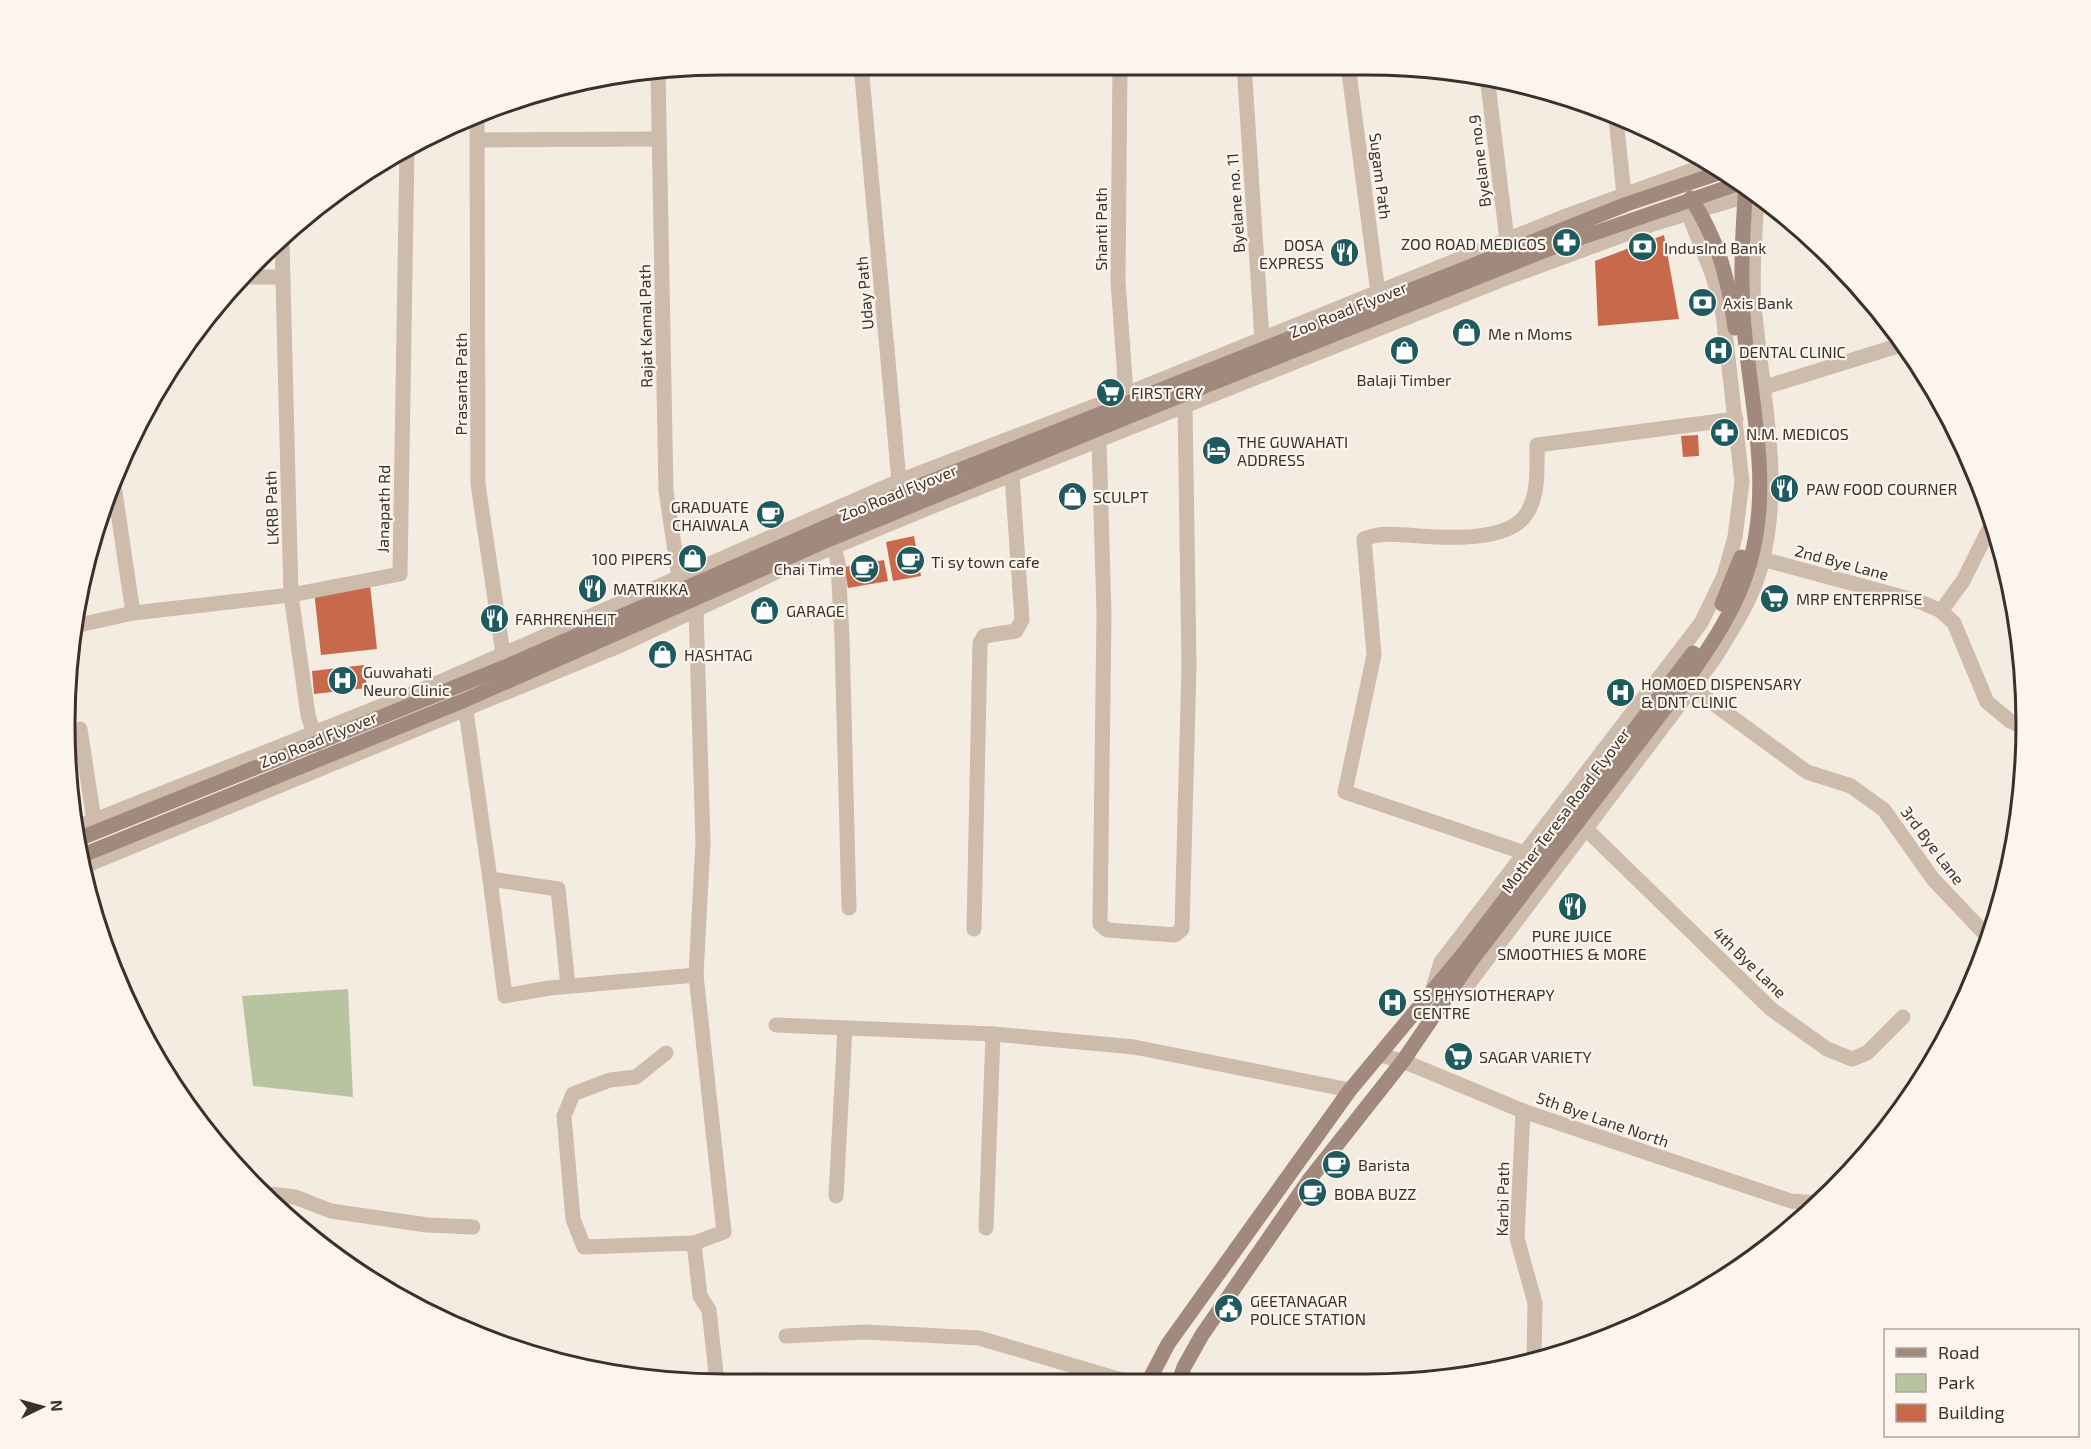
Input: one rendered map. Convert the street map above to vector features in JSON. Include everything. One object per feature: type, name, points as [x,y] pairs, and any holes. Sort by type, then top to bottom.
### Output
[{"type":"main road","name":"Zoo Road Flyover","points":[[85,836],[505,667],[922,485],[1627,204],[1713,175]]},
{"type":"main road","name":"Zoo Road Flyover","points":[[88,853],[465,700],[830,539],[1112,423],[1551,248],[1690,206],[1731,187]]},
{"type":"main road","name":"Mother Teresa Road Flyover","points":[[1467,957],[1686,681],[1716,637],[1743,583],[1754,544],[1760,493],[1741,279],[1745,197]]},
{"type":"main road","name":"Mother Teresa Road Flyover","points":[[1439,994],[1677,675],[1711,626],[1740,561],[1751,505],[1751,474],[1736,334],[1728,280],[1721,257],[1705,221],[1690,206]]},
{"type":"main road","points":[[1152,1374],[1168,1344],[1350,1090],[1439,994]]},
{"type":"main road","points":[[1182,1374],[1202,1335],[1309,1180],[1403,1061],[1439,994]]},
{"type":"street","name":"Uday Path","points":[[862,75],[902,519]]},
{"type":"street","name":"Shanti Path","points":[[1120,75],[1118,281],[1126,394]]},
{"type":"street","name":"Byelane no. 11","points":[[1245,75],[1262,339]]},
{"type":"street","name":"Sugam Path","points":[[1349,75],[1378,293]]},
{"type":"street","name":"Rajat Kamal Path","points":[[658,79],[666,491],[679,578]]},
{"type":"street","name":"Byelane no.9","points":[[1488,86],[1507,240]]},
{"type":"street","name":"Prasanta Path","points":[[477,123],[477,484],[503,654]]},
{"type":"street","points":[[1617,125],[1624,195]]},
{"type":"street","points":[[478,140],[659,139]]},
{"type":"street","name":"Janapath Rd","points":[[83,624],[133,613],[291,595],[400,574],[407,158]]},
{"type":"street","points":[[83,825],[314,734],[899,481],[1126,394],[1507,240],[1700,167]]},
{"type":"street","points":[[1673,177],[1690,206],[1723,314],[1742,482],[1740,505],[1724,576],[1701,623],[1441,962],[1439,994],[1470,982],[1692,688],[1743,610],[1762,559],[1769,524],[1771,480],[1754,300],[1756,205]]},
{"type":"street","points":[[90,864],[466,711],[902,519],[1690,206],[1743,196]]},
{"type":"street","name":"LKRB Path","points":[[282,249],[291,595],[308,715],[326,769]]},
{"type":"street","points":[[254,277],[281,277]]},
{"type":"street","points":[[1762,388],[1895,347]]},
{"type":"street","points":[[1099,440],[1104,614],[1100,924],[1107,930],[1175,935],[1182,929],[1189,666],[1185,405]]},
{"type":"street","points":[[1525,853],[1345,792],[1374,655],[1364,539],[1379,533],[1459,539],[1509,529],[1527,514],[1536,486],[1537,445],[1736,419]]},
{"type":"street","points":[[974,929],[980,643],[984,636],[1016,631],[1022,620],[1012,475]]},
{"type":"street","points":[[116,498],[133,613]]},
{"type":"street","points":[[1987,533],[1963,581],[1941,611],[1954,623],[1987,702],[2016,723]]},
{"type":"street","points":[[834,547],[838,563],[842,638],[849,908]]},
{"type":"street","name":"2nd Bye Lane","points":[[1762,559],[1921,602],[1941,611]]},
{"type":"street","points":[[666,1053],[636,1077],[610,1080],[573,1094],[564,1116],[573,1220],[584,1247],[694,1243],[724,1232],[696,975],[703,842],[696,610]]},
{"type":"street","name":"3rd Bye Lane","points":[[1692,688],[1807,772],[1851,786],[1884,810],[1933,879],[1983,931]]},
{"type":"street","points":[[466,711],[505,996],[568,986],[696,975]]},
{"type":"street","points":[[80,729],[94,820]]},
{"type":"street","name":"4th Bye Lane","points":[[1586,829],[1771,1009],[1827,1049],[1852,1059],[1867,1053],[1903,1017]]},
{"type":"street","points":[[490,879],[558,890],[568,986]]},
{"type":"street","points":[[776,1024],[993,1034],[1134,1047],[1350,1090]]},
{"type":"street","points":[[836,1196],[845,1028]]},
{"type":"street","points":[[986,1228],[993,1034]]},
{"type":"street","name":"5th Bye Lane North","points":[[1380,1055],[1403,1061],[1524,1111],[1791,1201],[1807,1202]]},
{"type":"street","name":"Karbi Path","points":[[1524,1111],[1516,1238],[1535,1303],[1534,1352]]},
{"type":"street","points":[[277,1195],[295,1197],[331,1211],[427,1224],[473,1227]]},
{"type":"street","points":[[694,1243],[700,1296],[709,1310],[716,1374]]},
{"type":"street","points":[[786,1336],[865,1332],[979,1338],[1101,1374]]},
{"type":"green space","points":[[348,989],[353,1097],[253,1086],[242,996]]},
{"type":"building","points":[[1664,235],[1679,319],[1598,326],[1595,261]]},
{"type":"building","points":[[1698,435],[1699,456],[1683,457],[1681,436]]},
{"type":"building","points":[[914,536],[921,576],[893,581],[886,542]]},
{"type":"building","points":[[884,560],[888,581],[848,588],[844,567]]},
{"type":"building","points":[[370,585],[377,649],[321,655],[314,591]]},
{"type":"building","points":[[364,665],[367,688],[314,694],[312,671]]},
{"type":"place","name":"ZOO ROAD MEDICOS","points":[[1567,243]]},
{"type":"place","name":"IndusInd Bank","points":[[1643,247]]},
{"type":"place","name":"DOSA EXPRESS","points":[[1345,253]]},
{"type":"place","name":"Axis Bank","points":[[1702,302]]},
{"type":"place","name":"Me n Moms","points":[[1467,333]]},
{"type":"place","name":"Balaji Timber","points":[[1404,351]]},
{"type":"place","name":"DENTAL CLINIC","points":[[1718,351]]},
{"type":"place","name":"FIRST CRY","points":[[1110,392]]},
{"type":"place","name":"N.M. MEDICOS","points":[[1725,433]]},
{"type":"place","name":"THE GUWAHATI ADDRESS","points":[[1216,450]]},
{"type":"place","name":"PAW FOOD COURNER","points":[[1785,488]]},
{"type":"place","name":"SCULPT","points":[[1072,496]]},
{"type":"place","name":"GRADUATE CHAIWALA","points":[[770,515]]},
{"type":"place","name":"100 PIPERS","points":[[693,558]]},
{"type":"place","name":"Ti sy town cafe","points":[[910,561]]},
{"type":"place","name":"Chai Time","points":[[865,568]]},
{"type":"place","name":"MATRIKKA","points":[[592,588]]},
{"type":"place","name":"MRP ENTERPRISE","points":[[1775,598]]},
{"type":"place","name":"GARAGE","points":[[765,610]]},
{"type":"place","name":"FARHRENHEIT","points":[[494,618]]},
{"type":"place","name":"HASHTAG","points":[[663,654]]},
{"type":"place","name":"Guwahati Neuro Clinic","points":[[342,680]]},
{"type":"place","name":"HOMOED DISPENSARY & DNT CLINIC","points":[[1620,692]]},
{"type":"place","name":"PURE JUICE SMOOTHIES & MORE","points":[[1572,907]]},
{"type":"place","name":"SS PHYSIOTHERAPY CENTRE","points":[[1392,1003]]},
{"type":"place","name":"SAGAR VARIETY","points":[[1458,1056]]},
{"type":"place","name":"Barista","points":[[1337,1164]]},
{"type":"place","name":"BOBA BUZZ","points":[[1313,1193]]},
{"type":"place","name":"GEETANAGAR POLICE STATION","points":[[1229,1309]]}]
